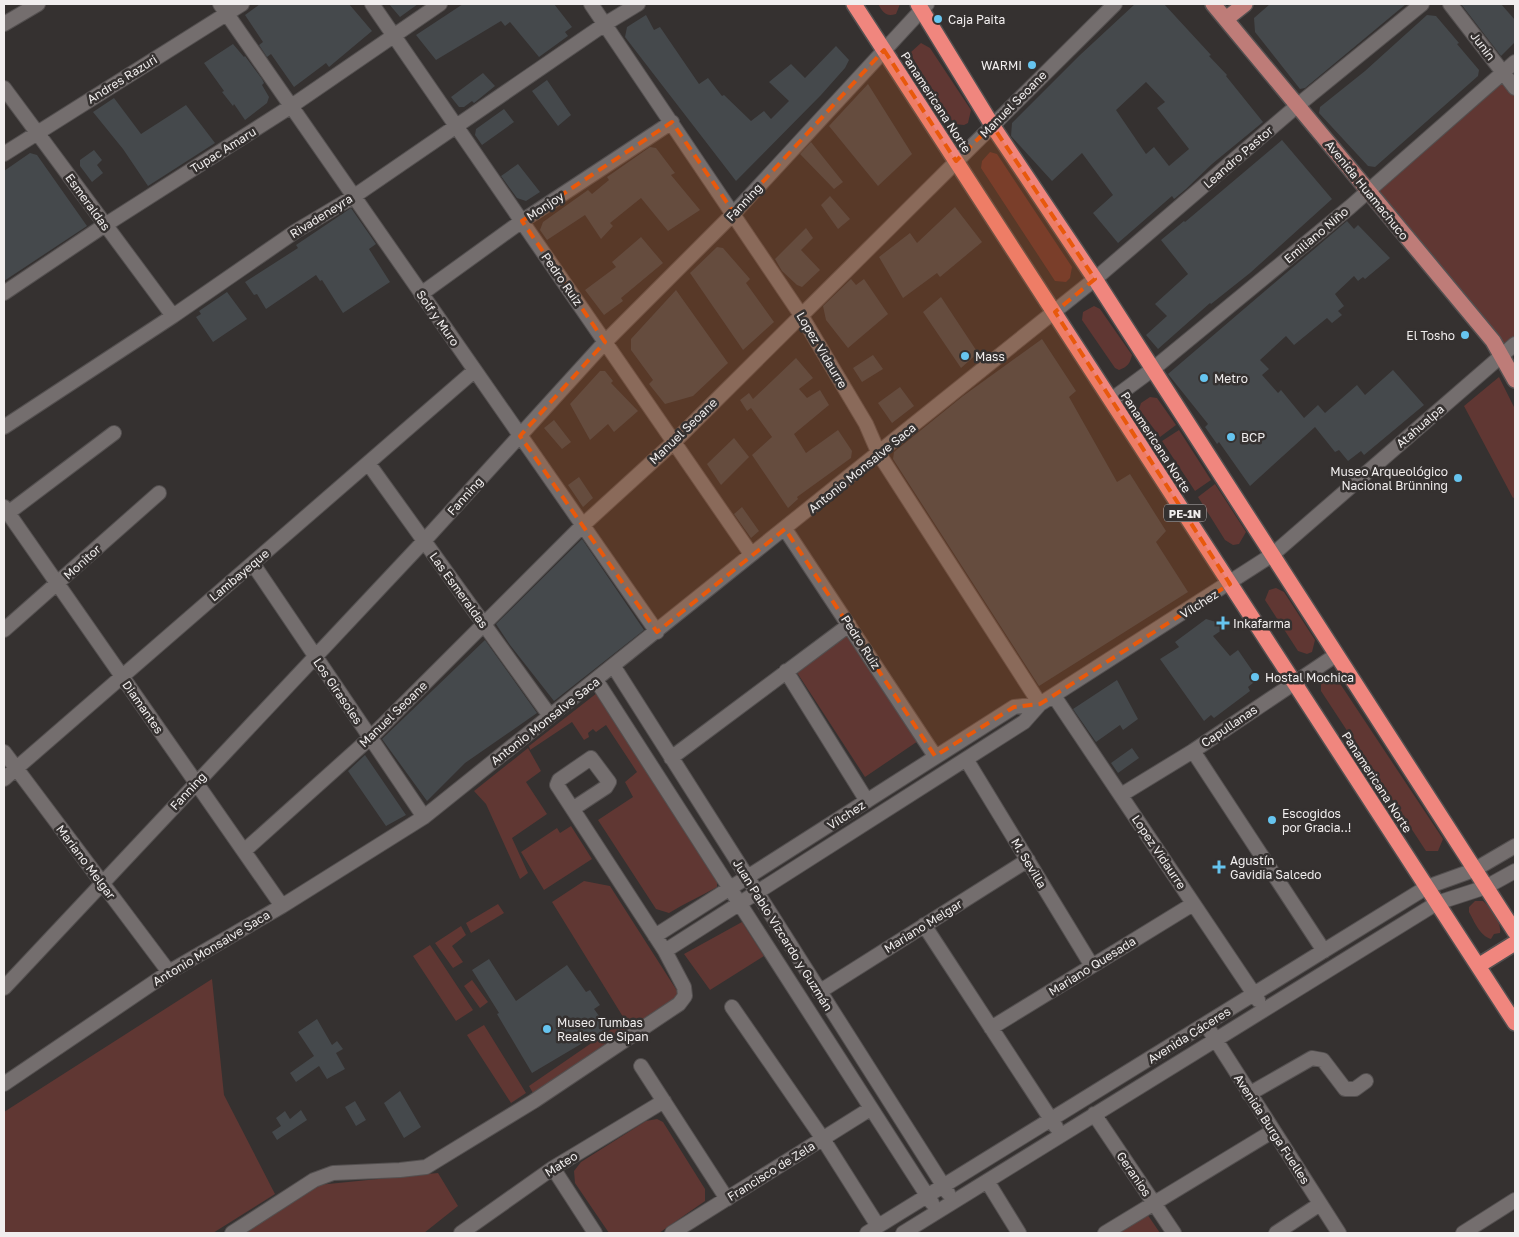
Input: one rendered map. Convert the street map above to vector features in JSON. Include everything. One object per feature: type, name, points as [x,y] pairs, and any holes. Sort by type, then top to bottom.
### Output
[{"type":"highway","name":"Panamericana Norte","points":[[854,4],[1515,1023]]},
{"type":"highway","points":[[922,6],[992,125],[1095,279],[1515,932]]},
{"type":"highway","points":[[1478,966],[1515,942]]},
{"type":"main road","name":"Avenida Huamachuco","points":[[1213,4],[1493,341],[1515,380]]},
{"type":"main road","points":[[1226,19],[1245,4]]},
{"type":"street","points":[[4,24],[38,4]]},
{"type":"street","name":"Andres Razuri","points":[[4,154],[224,8],[242,4]]},
{"type":"street","name":"Pedro Ruiz","points":[[372,4],[751,554]]},
{"type":"street","name":"Tupac Amaru","points":[[4,293],[105,225],[290,107],[440,4]]},
{"type":"street","name":"Lopez Vidaurre","points":[[591,4],[734,213],[801,315],[866,424],[880,454],[1040,704]]},
{"type":"street","name":"Rivadeneyra","points":[[4,427],[173,316],[296,231],[353,197],[605,24],[638,4]]},
{"type":"street","name":"Manuel Seoane","points":[[244,852],[370,738],[583,525],[674,442],[1114,4]]},
{"type":"street","name":"Leandro Pastor","points":[[1055,312],[1298,105],[1422,4]]},
{"type":"street","name":"Junin","points":[[1450,4],[1515,88]]},
{"type":"street","name":"Fanning","points":[[6,981],[102,883],[195,782],[424,542],[605,342],[734,213],[922,6]]},
{"type":"street","name":"Solf y Muro","points":[[224,8],[290,107],[657,632]]},
{"type":"street","name":"Emiliano Niño","points":[[1112,400],[1153,369],[1368,190],[1515,62]]},
{"type":"street","name":"Esmeraldas","points":[[4,88],[173,316]]},
{"type":"street","name":"Monjoy","points":[[421,294],[522,221],[672,122]]},
{"type":"street","name":"Antonio Monsalve Saca","points":[[4,1084],[169,972],[282,906],[424,818],[1055,312]]},
{"type":"street","name":"Atahualpa","points":[[1230,584],[1272,555],[1515,344]]},
{"type":"street","name":"Lambayeque","points":[[4,779],[121,675],[253,564],[474,371]]},
{"type":"street","points":[[6,510],[114,433]]},
{"type":"street","name":"Las Esmeraldas","points":[[368,463],[550,716]]},
{"type":"street","name":"Monitor","points":[[4,630],[159,493]]},
{"type":"street","name":"Diamantes","points":[[6,510],[282,906]]},
{"type":"street","name":"Pedro Ruiz","points":[[785,530],[936,756]]},
{"type":"street","name":"Los Girasoles","points":[[253,564],[424,818]]},
{"type":"street","name":"Vílchez","points":[[665,951],[741,905],[1024,722],[1040,704],[1230,584]]},
{"type":"street","points":[[671,758],[849,625]]},
{"type":"street","name":"Capullanas","points":[[1121,795],[1193,751],[1336,655]]},
{"type":"street","name":"Juan Pablo Vizcardo y Guzmán","points":[[614,667],[953,1202]]},
{"type":"street","points":[[786,671],[867,801]]},
{"type":"street","name":"Juan Pablo Vizcardo y Guzmán","points":[[596,680],[870,1109],[938,1212]]},
{"type":"street","name":"Lopez Vidaurre","points":[[1054,696],[1264,1008]]},
{"type":"street","name":"Vílchez","points":[[655,936],[1014,707],[1040,704]]},
{"type":"street","points":[[1193,751],[1324,951]]},
{"type":"street","name":"Mariano Melgar","points":[[4,752],[169,972]]},
{"type":"street","name":"M. Sevilla","points":[[966,759],[1092,966]]},
{"type":"street","points":[[232,1233],[314,1180],[332,1173],[426,1167],[534,1101],[679,1004],[685,996],[684,987],[665,951],[574,808]]},
{"type":"street","name":"Avenida Cáceres","points":[[872,1230],[1427,887],[1474,870],[1515,846]]},
{"type":"street","name":"Mariano Melgar","points":[[819,992],[1028,860]]},
{"type":"street","name":"Avenida Cáceres","points":[[904,1233],[1215,1038],[1437,903],[1486,887],[1515,871]]},
{"type":"street","name":"Mariano Quesada","points":[[990,1028],[1193,904]]},
{"type":"street","points":[[924,925],[1061,1135]]},
{"type":"street","points":[[732,1007],[822,1139],[872,1230]]},
{"type":"street","name":"Avenida Burga Fuelles","points":[[1206,1024],[1339,1233]]},
{"type":"street","points":[[1249,1094],[1312,1058],[1324,1060],[1345,1089],[1355,1089],[1366,1081]]},
{"type":"street","points":[[642,1066],[728,1198]]},
{"type":"street","name":"Mateo","points":[[461,1233],[553,1168],[664,1101]]},
{"type":"street","name":"Francisco de Zela","points":[[672,1233],[870,1109]]},
{"type":"street","name":"Geranios","points":[[1094,1114],[1174,1233]]},
{"type":"street","points":[[1105,1233],[1273,1131]]},
{"type":"street","points":[[553,1168],[595,1233]]},
{"type":"street","points":[[986,1181],[1019,1233]]},
{"type":"street","points":[[1463,1233],[1515,1200]]},
{"type":"street","points":[[1276,1233],[1320,1204]]},
{"type":"street","points":[[893,1217],[904,1233]]},
{"type":"highlighted area","points":[[884,50],[956,161],[992,125],[1095,279],[1055,312],[1230,584],[1040,704],[1014,707],[935,756],[785,529],[657,632],[520,436],[605,342],[522,221],[672,122],[734,213]]},
{"type":"shaded area","points":[[878,4],[900,4],[896,14],[889,15]]},
{"type":"shaded area","points":[[921,43],[930,48],[971,110],[968,123],[964,125],[954,124],[913,59],[911,52]]},
{"type":"shaded area","points":[[1503,73],[1515,88],[1515,344],[1502,355],[1368,190]]},
{"type":"shaded area","points":[[990,152],[997,154],[1072,267],[1070,278],[1066,282],[1055,281],[981,168],[982,161]]},
{"type":"shaded area","points":[[1094,306],[1100,309],[1132,355],[1129,363],[1122,369],[1115,368],[1082,320],[1083,312]]},
{"type":"shaded area","points":[[1499,377],[1515,409],[1515,497],[1513,498],[1464,406]]},
{"type":"shaded area","points":[[1150,397],[1157,398],[1176,425],[1160,437],[1139,409],[1141,403]]},
{"type":"shaded area","points":[[1179,430],[1211,480],[1195,491],[1162,441]]},
{"type":"shaded area","points":[[1215,484],[1246,532],[1239,544],[1233,545],[1225,540],[1198,497]]},
{"type":"shaded area","points":[[1276,588],[1284,592],[1315,640],[1312,652],[1307,654],[1298,651],[1265,600],[1269,590]]},
{"type":"shaded area","points":[[851,630],[921,739],[865,777],[796,671]]},
{"type":"shaded area","points":[[1329,677],[1337,679],[1443,839],[1438,851],[1426,851],[1321,691],[1321,684]]},
{"type":"shaded area","points":[[597,693],[717,882],[717,887],[669,913],[656,909],[598,820],[633,797],[625,782],[637,772],[606,725],[596,732],[593,729],[588,733],[589,737],[584,740],[572,722],[530,750],[529,746]]},
{"type":"shaded area","points":[[528,748],[541,771],[526,782],[547,814],[512,838],[528,873],[520,879],[486,804],[474,791]]},
{"type":"shaded area","points":[[571,826],[592,859],[544,890],[521,852],[557,828],[560,833]]},
{"type":"shaded area","points":[[584,881],[610,886],[681,997],[533,1093],[529,1086],[625,1020],[552,902]]},
{"type":"shaded area","points":[[1475,901],[1483,901],[1498,920],[1500,933],[1494,934],[1491,939],[1481,932],[1469,912],[1469,907]]},
{"type":"shaded area","points":[[498,904],[504,913],[471,933],[466,923]]},
{"type":"shaded area","points":[[742,922],[764,956],[710,990],[684,954]]},
{"type":"shaded area","points":[[461,926],[466,935],[452,946],[463,962],[453,968],[435,943]]},
{"type":"shaded area","points":[[430,945],[473,1010],[456,1021],[413,956]]},
{"type":"shaded area","points":[[212,979],[224,1095],[275,1194],[213,1233],[4,1233],[4,1112]]},
{"type":"shaded area","points":[[472,980],[488,1002],[480,1008],[464,986]]},
{"type":"shaded area","points":[[484,1025],[526,1093],[511,1103],[467,1035]]},
{"type":"shaded area","points":[[657,1119],[663,1122],[705,1189],[705,1201],[659,1233],[609,1233],[575,1183],[574,1171],[581,1162],[646,1121]]},
{"type":"shaded area","points":[[438,1173],[458,1206],[424,1233],[242,1233],[318,1185]]},
{"type":"shaded area","points":[[1145,1211],[1160,1233],[1110,1233]]},
{"type":"building","points":[[260,4],[349,4],[372,31],[329,67],[326,63],[294,87],[271,54],[267,57],[259,45],[263,42],[245,15]]},
{"type":"building","points":[[389,4],[418,4],[400,17]]},
{"type":"building","points":[[463,4],[554,4],[572,27],[565,32],[568,36],[539,57],[510,22],[505,26],[501,21],[436,60],[416,35]]},
{"type":"building","points":[[1135,4],[1164,4],[1211,55],[1209,56],[1227,75],[1263,122],[1212,164],[1186,189],[1174,199],[1172,196],[1118,243],[1093,213],[1113,195],[1082,153],[1052,181],[1011,136],[1012,123],[1080,55]],"holes":[[[1146,82],[1165,102],[1157,108],[1189,149],[1169,166],[1154,147],[1146,154],[1116,110]]]},
{"type":"building","points":[[1270,4],[1406,4],[1305,88],[1300,89],[1255,32],[1254,18]]},
{"type":"building","points":[[1461,4],[1501,4],[1515,20],[1515,42],[1501,56]]},
{"type":"building","points":[[646,15],[654,30],[660,27],[699,84],[708,78],[722,96],[724,95],[751,121],[764,111],[771,119],[789,101],[769,82],[791,64],[805,78],[836,46],[849,60],[845,68],[821,95],[736,181],[625,37],[627,27]]},
{"type":"building","points":[[1427,15],[1436,16],[1459,43],[1457,44],[1479,70],[1478,76],[1375,167],[1368,166],[1319,113],[1320,107],[1365,71]]},
{"type":"building","points":[[233,44],[245,56],[262,79],[264,83],[262,85],[269,97],[267,103],[245,120],[234,104],[233,106],[222,92],[224,91],[204,63]]},
{"type":"building","points":[[483,73],[495,86],[474,103],[472,101],[464,107],[459,107],[451,97]]},
{"type":"building","points":[[547,80],[571,115],[558,126],[532,91]]},
{"type":"building","points":[[868,84],[912,154],[878,186],[829,126]]},
{"type":"building","points":[[114,98],[141,134],[186,105],[215,143],[148,186],[123,149],[93,112]]},
{"type":"building","points":[[504,109],[514,122],[482,145],[475,135],[476,129]]},
{"type":"building","points":[[1282,140],[1332,199],[1250,273],[1210,303],[1158,349],[1146,335],[1167,316],[1155,304],[1188,274],[1161,240]]},
{"type":"building","points":[[811,142],[843,182],[834,189],[800,154]]},
{"type":"building","points":[[650,147],[656,148],[675,173],[671,175],[700,210],[668,231],[641,198],[610,223],[613,226],[601,239],[585,215],[547,240],[540,230],[543,222],[588,190],[592,194],[609,180],[607,177]]},
{"type":"building","points":[[94,150],[102,160],[97,165],[103,173],[92,182],[80,166],[80,160]]},
{"type":"building","points":[[30,153],[37,155],[87,226],[4,281],[4,171]]},
{"type":"building","points":[[518,164],[540,192],[526,201],[517,198],[501,176]]},
{"type":"building","points":[[830,196],[850,219],[838,229],[821,205]]},
{"type":"building","points":[[955,207],[982,242],[940,277],[937,273],[903,298],[879,257],[910,233],[917,243]]},
{"type":"building","points":[[351,208],[376,244],[369,249],[390,282],[343,313],[322,280],[320,281],[316,275],[266,309],[257,294],[254,295],[245,282],[298,248],[296,245]]},
{"type":"building","points":[[1347,221],[1354,229],[1358,225],[1390,258],[1365,279],[1363,277],[1358,281],[1354,276],[1335,294],[1344,306],[1338,311],[1342,315],[1332,323],[1327,318],[1294,345],[1286,336],[1260,360],[1269,369],[1262,375],[1278,393],[1281,390],[1304,418],[1318,405],[1325,413],[1357,385],[1365,395],[1393,370],[1424,405],[1364,455],[1361,451],[1348,461],[1339,450],[1335,452],[1315,427],[1250,486],[1219,442],[1217,444],[1205,427],[1208,424],[1168,374]]},
{"type":"building","points":[[806,228],[813,238],[801,250],[820,270],[802,287],[797,285],[782,271],[775,259]]},
{"type":"building","points":[[641,237],[663,263],[621,298],[623,301],[604,315],[585,290],[616,267],[612,262]]},
{"type":"building","points":[[717,247],[723,248],[750,279],[746,283],[774,322],[743,350],[690,273]]},
{"type":"building","points":[[851,279],[856,285],[864,279],[888,314],[848,348],[826,320],[823,306]]},
{"type":"building","points":[[676,290],[728,363],[693,396],[665,404],[649,384],[653,380],[631,350],[631,339]]},
{"type":"building","points":[[227,292],[247,319],[213,342],[196,317],[201,314],[199,311]]},
{"type":"building","points":[[941,297],[978,353],[961,368],[923,312]]},
{"type":"building","points":[[1042,339],[1076,391],[1069,397],[1117,482],[1130,474],[1166,531],[1156,542],[1188,592],[1039,686],[893,459],[894,452],[963,396]]},
{"type":"building","points":[[873,355],[883,369],[862,382],[853,368]]},
{"type":"building","points":[[796,358],[813,378],[799,389],[807,398],[820,390],[829,405],[794,434],[806,453],[838,430],[852,451],[851,458],[797,497],[798,499],[788,508],[752,455],[772,437],[751,408],[747,411],[740,400],[749,393],[753,399]]},
{"type":"building","points":[[600,371],[605,371],[613,381],[611,383],[638,411],[614,432],[608,424],[590,440],[570,404]]},
{"type":"building","points":[[900,387],[914,406],[892,423],[878,403]]},
{"type":"building","points":[[554,420],[571,442],[562,449],[544,428]]},
{"type":"building","points":[[734,438],[749,457],[721,485],[707,464]]},
{"type":"building","points":[[579,477],[593,498],[583,507],[568,485]]},
{"type":"building","points":[[742,507],[759,531],[751,538],[734,514]]},
{"type":"building","points":[[582,539],[644,630],[554,701],[496,624]]},
{"type":"building","points":[[1206,619],[1216,622],[1222,630],[1213,636],[1230,656],[1238,650],[1258,679],[1248,687],[1250,691],[1214,718],[1211,715],[1204,721],[1160,659],[1179,647],[1175,642]]},
{"type":"building","points":[[485,640],[537,713],[465,763],[427,801],[382,739]]},
{"type":"building","points":[[1117,680],[1138,719],[1123,730],[1120,725],[1096,742],[1073,709]]},
{"type":"building","points":[[1132,748],[1139,758],[1118,773],[1111,763]]},
{"type":"building","points":[[365,755],[406,815],[386,826],[348,771]]},
{"type":"building","points":[[489,959],[516,1001],[567,965],[586,992],[590,990],[600,1005],[594,1009],[608,1028],[532,1073],[497,1014],[499,1013],[472,970]]},
{"type":"building","points":[[317,1019],[332,1045],[337,1041],[343,1049],[336,1053],[345,1069],[327,1079],[319,1066],[296,1082],[290,1073],[314,1056],[298,1032]]},
{"type":"building","points":[[400,1091],[421,1127],[404,1138],[384,1103]]},
{"type":"building","points":[[355,1101],[366,1120],[356,1126],[345,1107]]},
{"type":"building","points":[[301,1110],[307,1120],[277,1140],[272,1132],[281,1126],[276,1118],[285,1111],[290,1119]]},
{"type":"place","name":"Caja Paita","points":[[938,19]]},
{"type":"place","name":"WARMI","points":[[1032,65]]},
{"type":"place","name":"El Tosho","points":[[1465,335]]},
{"type":"place","name":"Mass","points":[[965,356]]},
{"type":"place","name":"Metro","points":[[1204,378]]},
{"type":"place","name":"BCP","points":[[1231,437]]},
{"type":"place","name":"Museo Arqueológico Nacional Brünning","points":[[1458,478]]},
{"type":"place","name":"Inkafarma","points":[[1223,623]]},
{"type":"place","name":"Hostal Mochica","points":[[1255,677]]},
{"type":"place","name":"Escogidos por Gracia..!","points":[[1272,820]]},
{"type":"place","name":"Agustín Gavidia Salcedo","points":[[1219,867]]},
{"type":"place","name":"Museo Tumbas Reales de Sipan","points":[[547,1029]]}]
